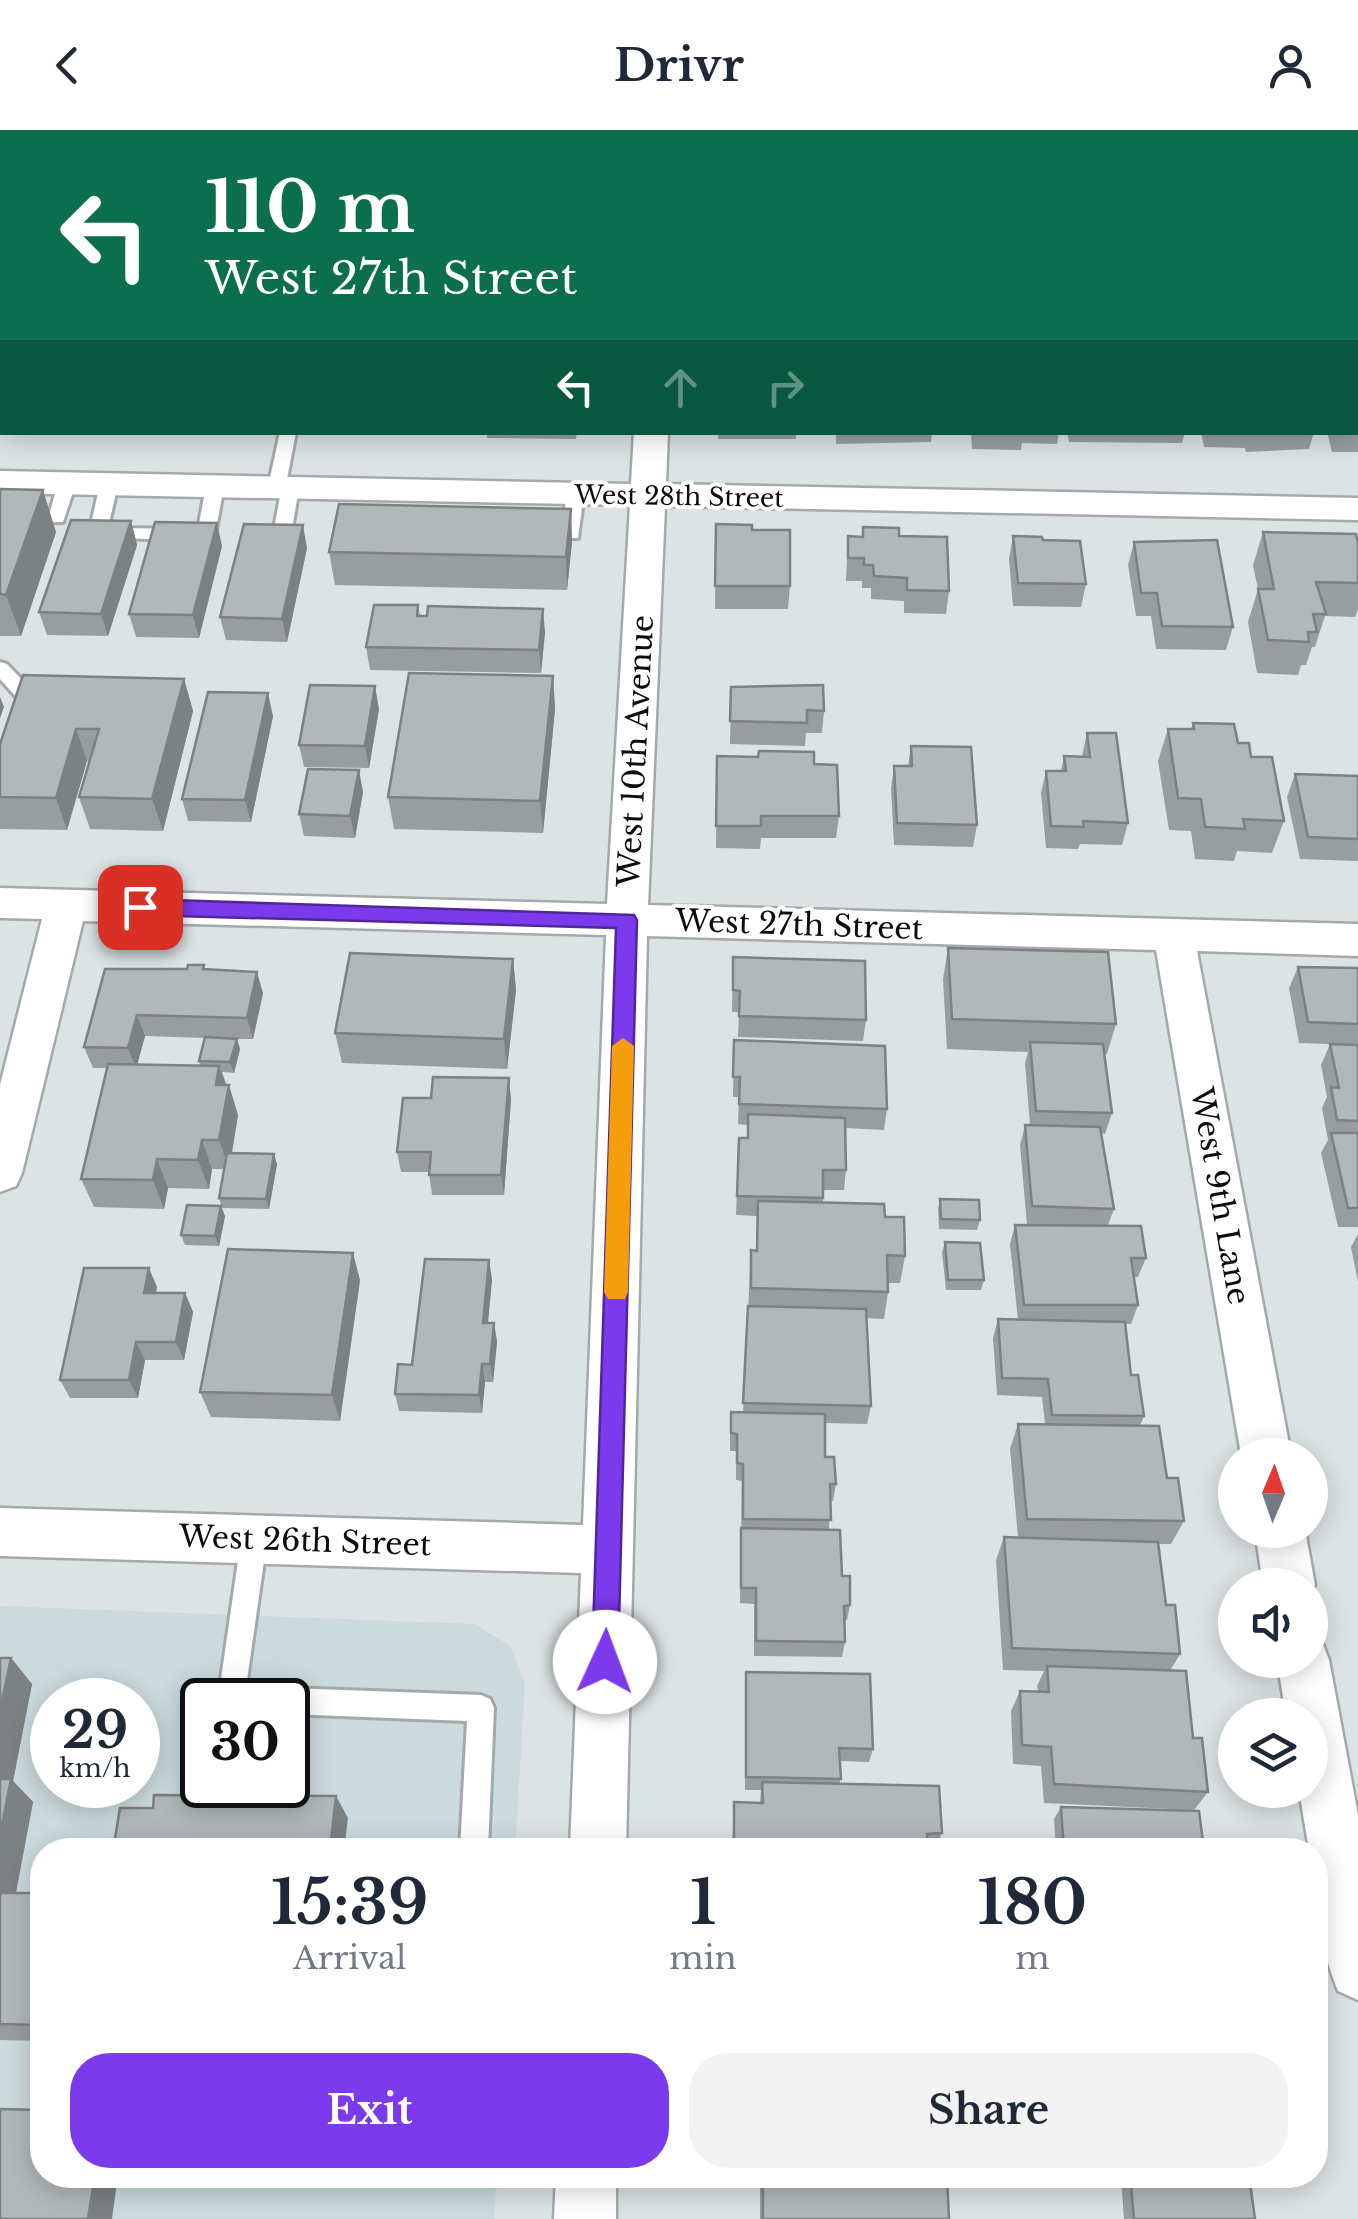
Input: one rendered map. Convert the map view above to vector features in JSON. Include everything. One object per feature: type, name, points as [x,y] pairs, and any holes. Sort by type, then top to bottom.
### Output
[{"type":"street","name":"West 10th Avenue","points":[[598,1838],[626,920],[651,435]]},
{"type":"street","name":"West 28th Street","points":[[0,482],[284,487],[364,496],[575,494],[1358,509]]},
{"type":"street","name":"West 27th Street","points":[[0,903],[1358,940]]},
{"type":"street","points":[[0,1173],[66,904]]},
{"type":"street","name":"West 9th Lane","points":[[1174,936],[1263,1438]]},
{"type":"street","name":"West 26th Street","points":[[0,1532],[609,1550]]},
{"type":"street","points":[[1306,1678],[1358,1971]]},
{"type":"street","points":[[584,2219],[585,2188]]},
{"type":"lane","points":[[283,529],[288,435]]},
{"type":"lane","points":[[0,516],[57,518],[68,483]]},
{"type":"lane","points":[[109,484],[98,532],[206,534],[216,486]]},
{"type":"lane","points":[[514,533],[572,534],[575,494]]},
{"type":"lane","points":[[0,668],[22,702],[62,694]]},
{"type":"lane","points":[[234,1678],[254,1540]]},
{"type":"lane","points":[[310,1702],[481,1708],[475,1838]]},
{"type":"shaded area","points":[[0,1606],[475,1624],[510,1646],[525,1683],[516,1838],[30,1838],[30,2188],[496,2188],[494,2219],[0,2219]]},
{"type":"building","points":[[0,489],[43,490],[6,595],[0,594]]},
{"type":"building","points":[[339,504],[571,509],[566,557],[329,552]]},
{"type":"building","points":[[71,520],[131,521],[101,614],[39,612]]},
{"type":"building","points":[[155,522],[217,523],[193,615],[129,614]]},
{"type":"building","points":[[244,524],[303,525],[282,619],[220,617]]},
{"type":"building","points":[[716,524],[752,525],[752,530],[790,530],[790,586],[715,586]]},
{"type":"building","points":[[863,527],[899,528],[899,536],[947,537],[949,591],[907,590],[907,578],[874,576],[873,565],[864,565],[864,558],[848,558],[848,536],[863,537]]},
{"type":"building","points":[[1263,532],[1356,534],[1358,583],[1316,582],[1326,614],[1313,614],[1317,632],[1308,632],[1309,642],[1268,640],[1258,589],[1274,589]]},
{"type":"building","points":[[1013,536],[1080,541],[1086,584],[1018,583]]},
{"type":"building","points":[[1217,540],[1233,627],[1162,626],[1157,593],[1141,593],[1134,542]]},
{"type":"building","points":[[374,605],[418,605],[417,616],[427,616],[428,606],[543,609],[539,650],[366,647]]},
{"type":"building","points":[[409,673],[553,676],[540,801],[388,797]]},
{"type":"building","points":[[23,675],[184,679],[152,799],[79,797],[99,729],[76,729],[56,798],[0,797],[0,744]]},
{"type":"building","points":[[310,685],[375,686],[365,746],[299,745]]},
{"type":"building","points":[[823,685],[824,711],[807,710],[807,723],[730,721],[731,687]]},
{"type":"building","points":[[208,692],[268,693],[245,800],[182,799]]},
{"type":"building","points":[[1193,723],[1234,724],[1238,743],[1249,743],[1251,757],[1272,757],[1284,821],[1243,819],[1245,829],[1205,827],[1201,799],[1178,798],[1168,729],[1194,729]]},
{"type":"building","points":[[1087,733],[1116,733],[1128,823],[1083,821],[1084,827],[1051,826],[1046,771],[1066,771],[1064,756],[1090,757]]},
{"type":"building","points":[[911,746],[971,747],[977,825],[897,823],[894,766],[912,766]]},
{"type":"building","points":[[759,751],[814,752],[814,764],[837,765],[839,816],[761,816],[761,826],[716,826],[717,756],[758,757]]},
{"type":"building","points":[[308,769],[359,770],[350,816],[299,814]]},
{"type":"building","points":[[1295,774],[1358,776],[1358,839],[1308,837]]},
{"type":"building","points":[[948,948],[1108,952],[1116,1024],[952,1019]]},
{"type":"building","points":[[350,953],[513,959],[504,1039],[335,1033]]},
{"type":"building","points":[[733,957],[865,961],[866,1020],[739,1016],[740,991],[733,990]]},
{"type":"building","points":[[188,965],[257,972],[247,1018],[137,1015],[128,1048],[84,1047],[105,969],[187,969]]},
{"type":"building","points":[[1298,967],[1358,968],[1358,1024],[1308,1022]]},
{"type":"building","points":[[205,1037],[237,1039],[230,1062],[199,1061]]},
{"type":"building","points":[[734,1040],[885,1046],[887,1109],[739,1104],[740,1077],[733,1077]]},
{"type":"building","points":[[1030,1042],[1103,1044],[1112,1113],[1036,1111]]},
{"type":"building","points":[[1330,1044],[1358,1045],[1358,1121],[1337,1120],[1331,1087],[1339,1088]]},
{"type":"building","points":[[108,1064],[219,1066],[216,1085],[229,1085],[219,1140],[202,1140],[198,1160],[157,1159],[153,1180],[81,1179]]},
{"type":"building","points":[[433,1077],[509,1078],[501,1175],[429,1175],[431,1152],[397,1152],[403,1098],[431,1098]]},
{"type":"building","points":[[748,1114],[845,1118],[846,1170],[823,1170],[823,1198],[737,1196],[739,1138],[748,1138]]},
{"type":"building","points":[[1025,1125],[1100,1127],[1114,1209],[1032,1206]]},
{"type":"building","points":[[1331,1133],[1358,1133],[1358,1208],[1348,1208]]},
{"type":"building","points":[[227,1153],[274,1154],[266,1199],[219,1198]]},
{"type":"building","points":[[940,1199],[979,1200],[980,1220],[941,1219]]},
{"type":"building","points":[[758,1201],[884,1204],[885,1217],[904,1217],[905,1256],[887,1255],[888,1292],[751,1288],[751,1250],[757,1251]]},
{"type":"building","points":[[187,1205],[221,1206],[215,1236],[181,1235]]},
{"type":"building","points":[[1015,1225],[1141,1226],[1146,1258],[1131,1258],[1138,1305],[1024,1305]]},
{"type":"building","points":[[945,1242],[980,1243],[984,1280],[948,1280]]},
{"type":"building","points":[[228,1249],[353,1253],[332,1395],[200,1392]]},
{"type":"building","points":[[425,1259],[489,1260],[483,1323],[494,1323],[490,1364],[482,1364],[479,1395],[395,1394],[398,1364],[412,1365]]},
{"type":"building","points":[[84,1268],[149,1268],[144,1293],[185,1293],[176,1342],[136,1342],[129,1380],[60,1380]]},
{"type":"building","points":[[748,1306],[866,1309],[871,1406],[743,1403]]},
{"type":"building","points":[[998,1319],[1125,1322],[1131,1375],[1138,1375],[1144,1416],[1052,1415],[1048,1379],[1002,1378]]},
{"type":"building","points":[[731,1412],[825,1414],[825,1457],[834,1457],[836,1484],[830,1484],[831,1520],[743,1519],[743,1464],[737,1463],[737,1434],[731,1433]]},
{"type":"building","points":[[1018,1424],[1159,1426],[1167,1478],[1178,1478],[1184,1521],[1027,1519]]},
{"type":"building","points":[[741,1528],[840,1530],[842,1576],[850,1576],[850,1605],[844,1606],[845,1642],[756,1641],[756,1588],[741,1588]]},
{"type":"building","points":[[1004,1537],[1158,1542],[1166,1605],[1175,1605],[1180,1654],[1012,1648]]},
{"type":"building","points":[[0,1658],[11,1658],[0,1711]]},
{"type":"building","points":[[1047,1666],[1186,1671],[1193,1738],[1202,1738],[1208,1792],[1054,1784],[1051,1747],[1022,1745],[1020,1691],[1049,1692]]},
{"type":"building","points":[[746,1672],[870,1674],[873,1749],[839,1748],[841,1779],[746,1777]]},
{"type":"building","points":[[0,1779],[11,1779],[0,1835]]},
{"type":"building","points":[[762,1782],[939,1786],[942,1833],[927,1834],[927,1838],[734,1838],[734,1802],[763,1803]]},
{"type":"building","points":[[160,1795],[180,1795],[180,1808],[310,1808],[310,1796],[336,1796],[331,1838],[115,1838],[120,1808],[160,1808]]},
{"type":"building","points":[[1061,1807],[1199,1811],[1202,1838],[1063,1838]]},
{"type":"building","points":[[0,1893],[30,1893],[30,2025],[0,2024]]},
{"type":"building","points":[[0,2109],[30,2110],[30,2188],[93,2188],[88,2219],[0,2219]]},
{"type":"building","points":[[763,2188],[948,2188],[949,2219],[763,2219]]},
{"type":"building","points":[[1131,2188],[1251,2188],[1255,2219],[1134,2219]]},
{"type":"slow traffic","points":[[616,1292],[623,1046]]},
{"type":"route","points":[[140,907],[626,920],[605,1662]]}]
